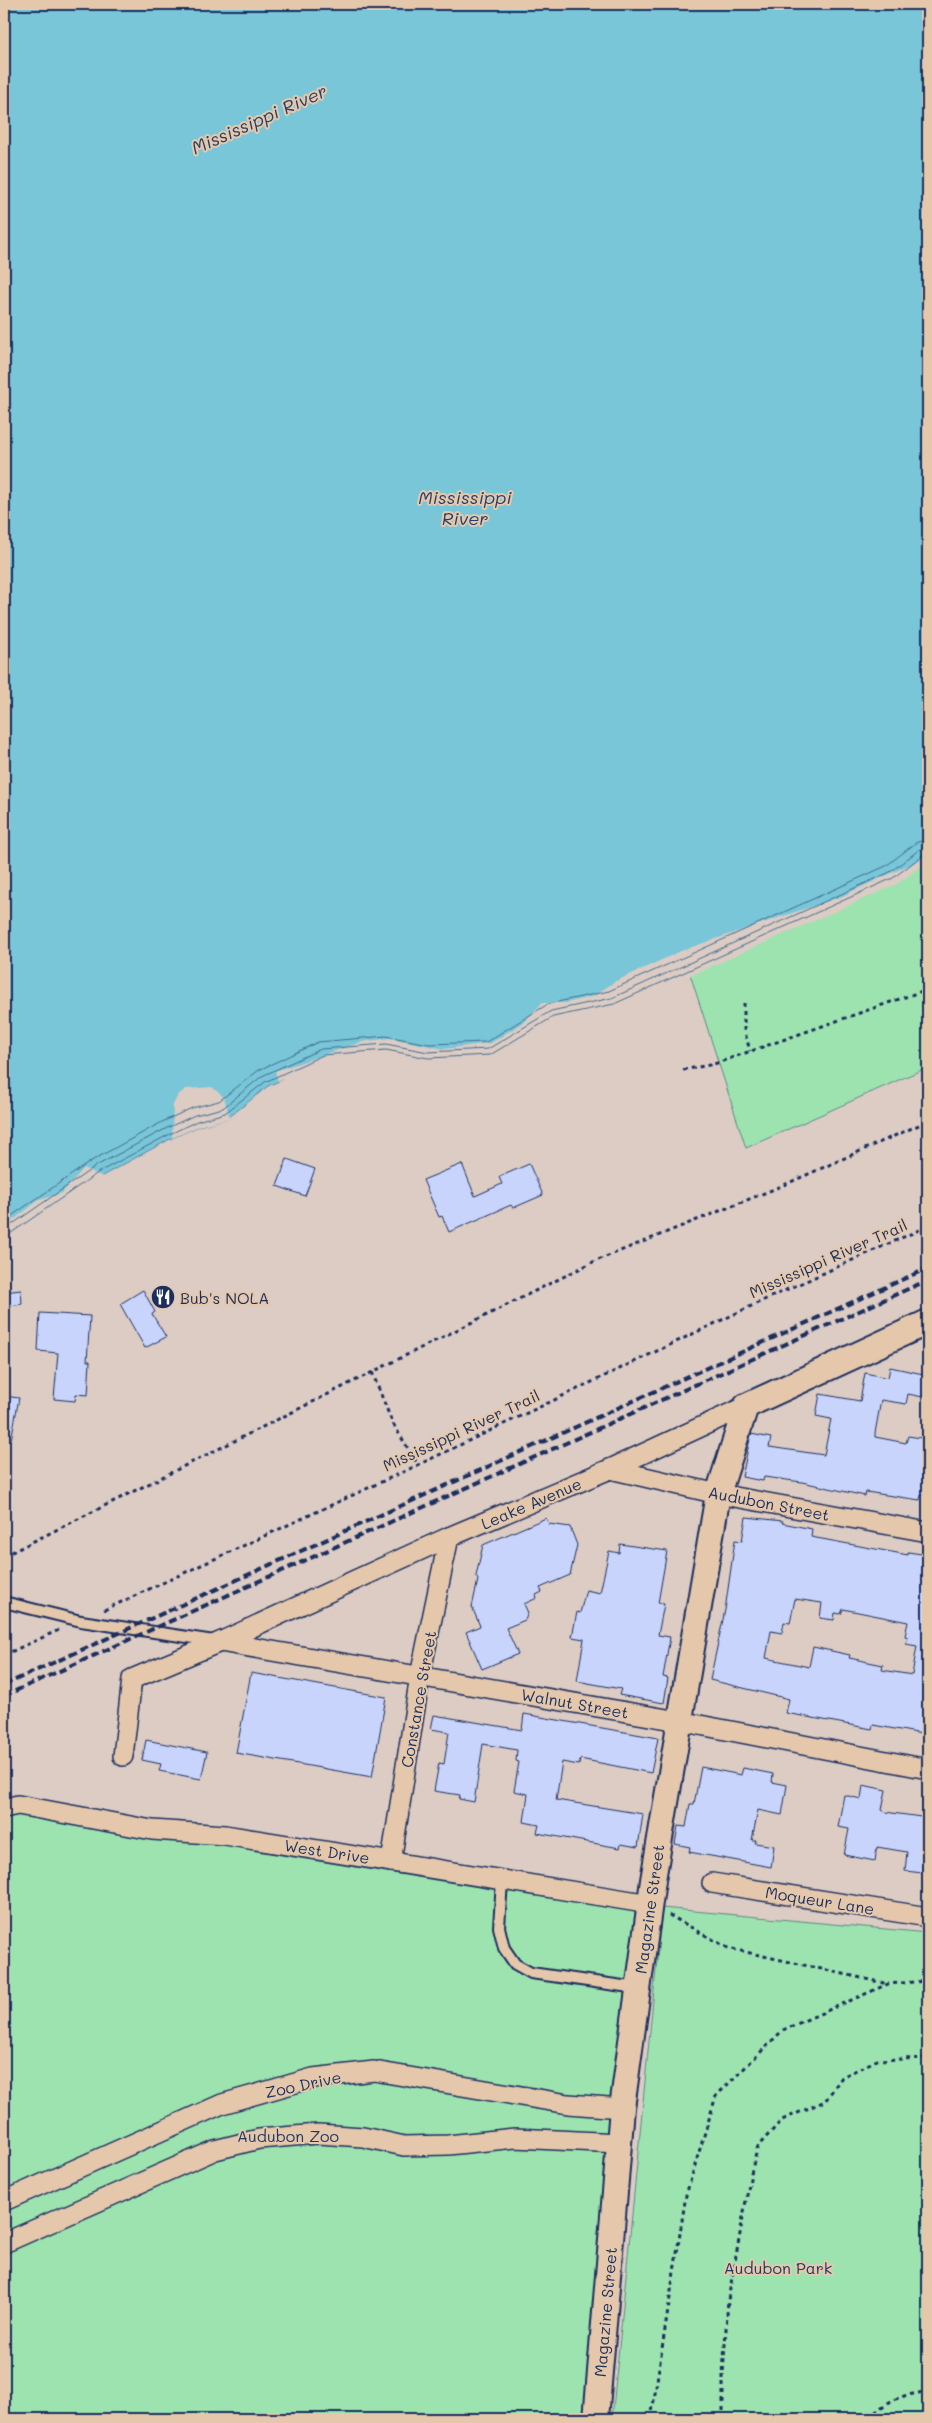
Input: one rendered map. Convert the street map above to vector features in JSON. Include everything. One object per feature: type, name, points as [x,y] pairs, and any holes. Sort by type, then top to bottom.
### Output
[{"type":"street","name":"Leake Avenue","points":[[123,1756],[132,1679],[220,1642],[449,1537],[610,1469],[928,1322]]},
{"type":"street","name":"Magazine Street","points":[[596,2419],[622,2108],[637,1988],[679,1721],[718,1494],[746,1406]]},
{"type":"street","name":"Audubon Street","points":[[610,1469],[718,1494],[928,1532]]},
{"type":"street","name":"Constance Street","points":[[391,1862],[420,1676],[449,1537]]},
{"type":"street","name":"Walnut Street","points":[[220,1642],[679,1721],[928,1769]]},
{"type":"street","name":"West Drive","points":[[4,1808],[18,1806],[152,1830],[225,1835],[650,1904]]},
{"type":"street","name":"Moqueur Lane","points":[[712,1883],[928,1917]]},
{"type":"street","name":"Zoo Drive","points":[[4,2202],[222,2104],[313,2078],[374,2071],[568,2104],[622,2108]]},
{"type":"street","points":[[4,2243],[215,2150],[259,2139],[318,2134],[363,2137],[404,2146],[448,2145],[514,2138],[619,2143]]},
{"type":"lane","points":[[4,1602],[81,1621],[220,1642]]},
{"type":"lane","points":[[502,1881],[499,1927],[504,1948],[515,1964],[531,1972],[637,1988]]},
{"type":"path","points":[[683,1070],[714,1064],[928,989]]},
{"type":"path","points":[[744,1004],[744,1029],[750,1051]]},
{"type":"path","points":[[4,1556],[593,1262],[784,1185],[928,1121]]},
{"type":"path","name":"Mississippi River Trail","points":[[4,1655],[418,1465],[755,1304],[928,1226]]},
{"type":"path","points":[[372,1372],[392,1422],[418,1465]]},
{"type":"path","points":[[650,1904],[728,1948],[888,1984],[928,1981]]},
{"type":"path","points":[[651,2419],[686,2194],[716,2096],[783,2030],[888,1984]]},
{"type":"path","points":[[723,2419],[723,2374],[728,2300],[751,2173],[758,2146],[782,2120],[825,2101],[842,2077],[877,2060],[928,2058]]},
{"type":"path","points":[[870,2419],[887,2403],[912,2393],[928,2392]]},
{"type":"green space","points":[[928,857],[928,1067],[746,1148],[690,974]]},
{"type":"green space","name":"Audubon Zoo","points":[[18,1805],[637,1911],[583,2419],[4,2419],[4,1809]]},
{"type":"green space","name":"Audubon Park","points":[[662,1908],[928,1933],[928,2419],[612,2419]]},
{"type":"water","name":"Mississippi River","points":[[4,4],[928,4],[928,857],[896,882],[555,1022],[491,1060],[386,1055],[325,1060],[268,1086],[228,1118],[199,1126],[172,1138],[102,1176],[4,1244]]},
{"type":"pier","points":[[928,856],[925,863],[897,884],[615,1009],[556,1024],[492,1063],[427,1066],[386,1058],[326,1062],[293,1077],[278,1081],[275,1071],[362,1042],[390,1038],[444,1049],[491,1043],[525,1021],[542,1003],[566,1003],[594,996],[614,982],[683,950],[840,897]]},
{"type":"pier","points":[[212,1087],[224,1097],[230,1118],[199,1126],[172,1138],[173,1105],[178,1095],[186,1089]]},
{"type":"pier","points":[[84,1168],[105,1178],[85,1189],[4,1247],[4,1227],[39,1200],[62,1193]]},
{"type":"building","points":[[287,1159],[315,1169],[305,1196],[277,1186]]},
{"type":"building","points":[[462,1164],[475,1196],[502,1184],[499,1177],[529,1164],[543,1195],[513,1208],[511,1205],[449,1232],[442,1216],[439,1217],[423,1180]]},
{"type":"building","points":[[21,1290],[22,1304],[4,1307],[4,1292]]},
{"type":"building","points":[[143,1290],[155,1312],[152,1314],[166,1337],[145,1348],[120,1304]]},
{"type":"building","points":[[40,1313],[90,1316],[87,1361],[90,1361],[88,1395],[76,1394],[75,1401],[54,1399],[58,1353],[38,1351]]},
{"type":"building","points":[[890,1367],[928,1375],[928,1398],[908,1394],[906,1404],[881,1400],[875,1437],[906,1443],[908,1436],[928,1439],[928,1496],[921,1495],[920,1500],[866,1492],[865,1496],[802,1482],[764,1477],[763,1481],[742,1477],[751,1434],[771,1438],[769,1447],[824,1455],[831,1419],[816,1416],[820,1394],[860,1401],[865,1373],[888,1378]]},
{"type":"building","points":[[4,1396],[19,1398],[11,1440],[4,1439]]},
{"type":"building","points":[[746,1517],[783,1521],[782,1523],[812,1529],[811,1537],[908,1555],[908,1552],[928,1555],[928,1735],[873,1725],[872,1729],[786,1713],[789,1699],[710,1680],[725,1610],[735,1540],[742,1541]],"holes":[[[795,1599],[822,1603],[820,1618],[834,1620],[835,1613],[841,1614],[843,1609],[908,1622],[905,1636],[908,1637],[906,1644],[917,1646],[912,1675],[882,1670],[883,1665],[849,1658],[850,1655],[813,1647],[809,1667],[766,1658],[771,1631],[782,1633],[784,1622],[790,1623]]]},
{"type":"building","points":[[546,1518],[549,1524],[570,1527],[577,1545],[570,1575],[540,1588],[542,1592],[536,1595],[537,1598],[524,1604],[528,1613],[525,1620],[506,1628],[518,1654],[482,1669],[466,1632],[480,1626],[472,1607],[483,1545]]},
{"type":"building","points":[[620,1544],[667,1551],[658,1603],[664,1604],[658,1635],[670,1637],[663,1677],[668,1678],[664,1703],[619,1695],[621,1689],[577,1681],[584,1639],[572,1637],[577,1612],[580,1613],[586,1590],[600,1593],[609,1551],[619,1553]]},
{"type":"building","points":[[251,1673],[386,1697],[372,1777],[236,1753]]},
{"type":"building","points":[[524,1714],[658,1738],[651,1773],[580,1759],[579,1765],[562,1762],[556,1800],[643,1814],[638,1847],[621,1844],[620,1848],[537,1833],[539,1825],[524,1822],[528,1794],[514,1791],[519,1762],[516,1761],[517,1750],[483,1744],[474,1802],[459,1799],[460,1795],[434,1791],[439,1763],[444,1764],[449,1732],[431,1729],[434,1715],[522,1730]]},
{"type":"building","points":[[146,1740],[207,1752],[201,1779],[159,1771],[161,1764],[142,1760]]},
{"type":"building","points":[[701,1767],[741,1775],[743,1768],[773,1774],[772,1782],[787,1785],[782,1815],[758,1810],[752,1840],[756,1840],[755,1843],[774,1846],[771,1867],[689,1852],[690,1847],[675,1844],[678,1826],[686,1827],[690,1804],[694,1804]]},
{"type":"building","points":[[863,1785],[886,1790],[882,1810],[885,1812],[928,1818],[928,1838],[923,1873],[905,1871],[907,1852],[877,1847],[875,1861],[844,1855],[849,1829],[838,1827],[844,1795],[861,1799]]},
{"type":"railway","points":[[4,1685],[928,1268]]},
{"type":"railway","points":[[4,1696],[928,1280]]},
{"type":"place","name":"Bub's NOLA","points":[[163,1297]]}]
